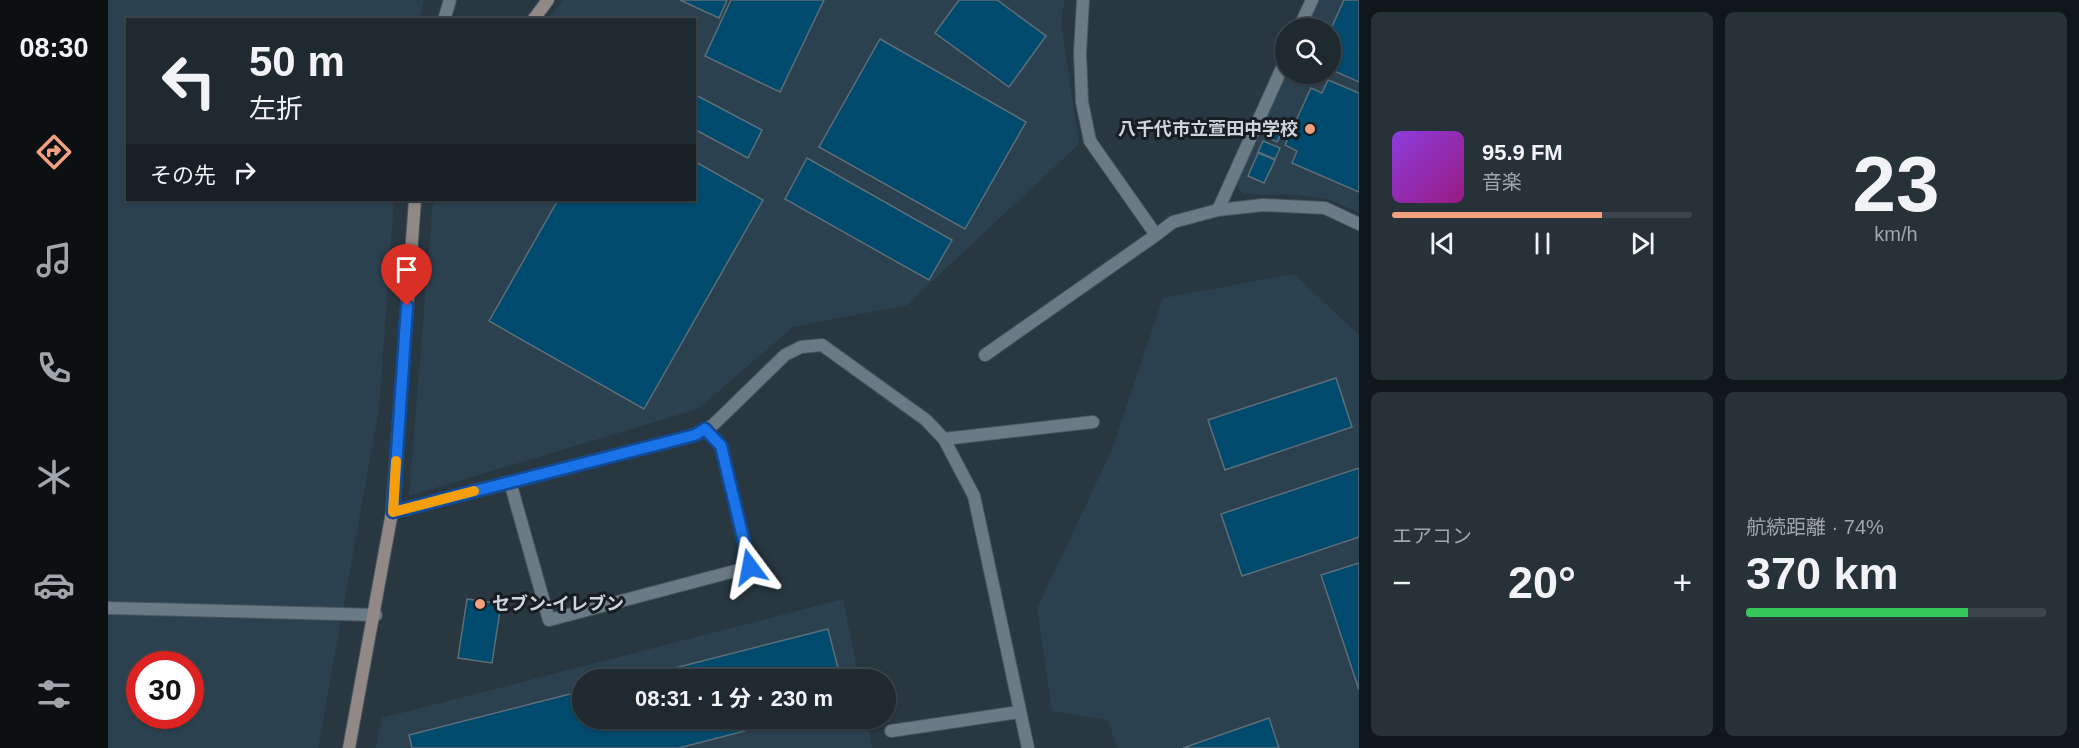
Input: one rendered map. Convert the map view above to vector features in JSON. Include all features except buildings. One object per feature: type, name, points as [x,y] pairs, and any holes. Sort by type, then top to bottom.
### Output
[{"type":"street","points":[[445,18],[450,0]]},
{"type":"street","points":[[534,18],[548,0]]},
{"type":"street","points":[[1083,0],[1080,53],[1082,102],[1090,141],[1156,235]]},
{"type":"street","points":[[1304,18],[1312,0]]},
{"type":"street","points":[[1218,210],[1275,83]]},
{"type":"street","points":[[349,748],[376,615],[393,512],[415,201]]},
{"type":"street","points":[[985,355],[1173,222],[1218,210],[1302,205],[1325,208],[1359,224]]},
{"type":"street","points":[[393,512],[695,435],[705,429],[785,355],[801,347],[822,345],[926,420],[944,439],[974,496],[1028,748]]},
{"type":"street","points":[[944,439],[1093,422]]},
{"type":"street","points":[[510,482],[549,620],[750,567],[721,446],[705,429]]},
{"type":"street","points":[[108,608],[376,615]]},
{"type":"street","points":[[891,731],[1019,712]]},
{"type":"shaded area","points":[[108,0],[424,0],[419,18],[126,18],[126,201],[394,201],[379,409],[318,748],[108,748]]},
{"type":"shaded area","points":[[563,0],[1065,0],[1061,22],[1079,144],[907,305],[793,327],[698,409],[409,496],[433,201],[696,201],[696,18],[549,18]]},
{"type":"shaded area","name":"八千代市立萱田中学校","points":[[1318,0],[1359,0],[1359,213],[1330,200],[1303,195],[1242,194],[1236,185],[1281,84],[1341,84],[1341,18],[1310,18]]},
{"type":"shaded area","points":[[1294,274],[1359,335],[1359,748],[1117,748],[1108,720],[1052,711],[1037,608],[1111,452],[1163,298]]},
{"type":"shaded area","points":[[843,599],[857,669],[572,669],[572,729],[869,729],[872,748],[376,748],[382,718]]},
{"type":"slow traffic","points":[[396,461],[393,512],[474,491]]},
{"type":"place","name":"八千代市立萱田中学校","points":[[1310,129]]},
{"type":"place","name":"セブン-イレブン","points":[[480,604]]},
{"type":"route","points":[[407,306],[393,512],[695,435],[705,429],[721,446],[750,567]]}]
